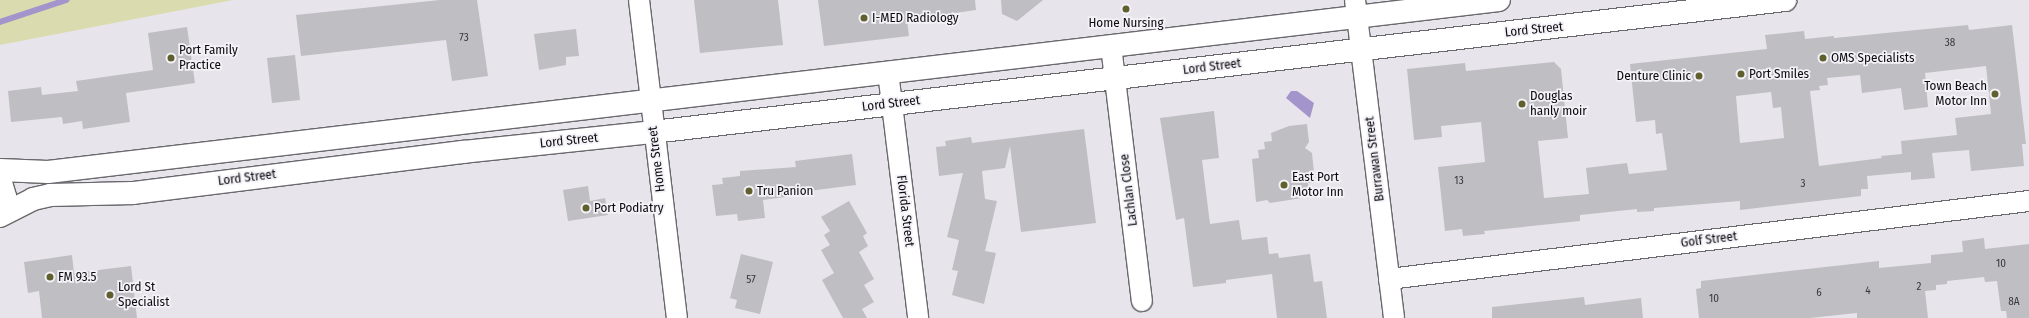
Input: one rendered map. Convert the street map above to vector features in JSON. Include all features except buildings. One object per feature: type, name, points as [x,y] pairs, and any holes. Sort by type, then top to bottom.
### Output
[{"type":"main road","points":[[0,170],[48,172],[1111,46],[1356,8],[1499,0]]},
{"type":"main road","name":"Lord Street","points":[[0,215],[33,199],[50,195],[133,193],[463,152],[653,132],[1115,79],[1785,0]]},
{"type":"main road","points":[[0,179],[5,196],[0,215]]},
{"type":"street","name":"Home Street","points":[[639,0],[653,132],[677,318]]},
{"type":"street","name":"Burrawan Street","points":[[1356,8],[1394,318]]},
{"type":"street","name":"Lachlan Close","points":[[1111,46],[1142,301]]},
{"type":"street","name":"Florida Street","points":[[888,72],[918,318]]},
{"type":"street","name":"Golf Street","points":[[1390,279],[2029,201]]},
{"type":"green space","points":[[0,0],[233,0],[0,45]]},
{"type":"shaded area","points":[[1291,91],[1297,91],[1314,103],[1310,118],[1286,98]]},
{"type":"waterway","points":[[0,22],[66,0]]},
{"type":"place","name":"Home Nursing","points":[[1126,9]]},
{"type":"place","name":"I-MED Radiology","points":[[864,18]]},
{"type":"place","name":"Port Family Practice","points":[[171,58]]},
{"type":"place","name":"OMS Specialists","points":[[1823,58]]},
{"type":"place","name":"Port Smiles","points":[[1741,74]]},
{"type":"place","name":"Denture Clinic","points":[[1699,76]]},
{"type":"place","name":"Town Beach Motor Inn","points":[[1995,94]]},
{"type":"place","name":"Douglas hanly moir","points":[[1522,104]]},
{"type":"place","name":"East Port Motor Inn","points":[[1284,185]]},
{"type":"place","name":"Tru Panion","points":[[749,191]]},
{"type":"place","name":"Port Podiatry","points":[[586,208]]},
{"type":"place","name":"FM 93.5","points":[[50,277]]},
{"type":"place","name":"Lord St Specialist","points":[[110,295]]}]
